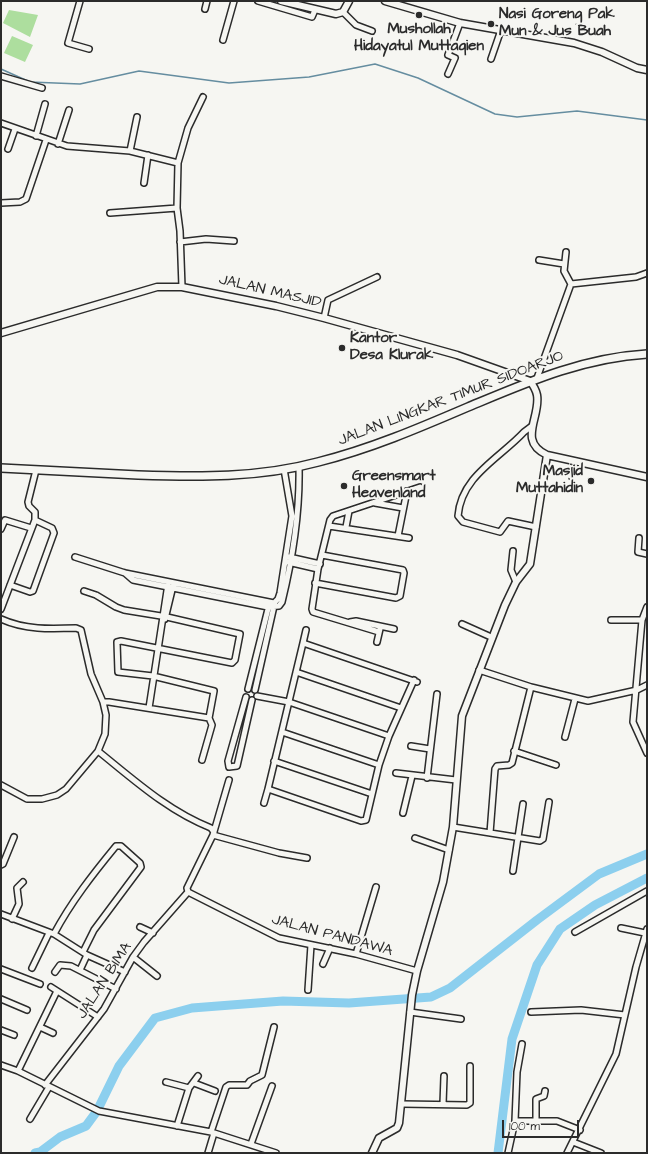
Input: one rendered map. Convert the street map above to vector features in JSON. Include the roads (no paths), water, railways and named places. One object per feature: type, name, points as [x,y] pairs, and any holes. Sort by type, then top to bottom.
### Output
[{"type":"main road","name":"JALAN LINGKAR TIMUR SIDOARJO","points":[[1,468],[182,477],[233,476],[284,470],[368,447],[409,432],[533,379],[596,360],[647,354]]},
{"type":"street","points":[[80,1],[68,43],[89,49]]},
{"type":"street","points":[[205,9],[207,1]]},
{"type":"street","points":[[223,40],[234,1]]},
{"type":"street","points":[[258,1],[314,13],[336,14],[343,12],[348,1]]},
{"type":"street","points":[[281,1],[314,13]]},
{"type":"street","points":[[385,1],[460,23],[574,42],[596,49],[637,68],[647,70]]},
{"type":"street","points":[[343,12],[351,20],[372,31]]},
{"type":"street","points":[[448,74],[455,58],[448,55],[460,23]]},
{"type":"street","points":[[491,59],[501,30]]},
{"type":"street","points":[[1,76],[42,88]]},
{"type":"street","points":[[182,287],[180,231],[177,208],[178,163],[188,128],[202,97]]},
{"type":"street","points":[[36,136],[45,104]]},
{"type":"street","points":[[58,144],[69,110]]},
{"type":"street","points":[[130,151],[137,117]]},
{"type":"street","points":[[1,123],[46,140],[71,147],[130,151],[178,163]]},
{"type":"street","points":[[8,149],[14,129]]},
{"type":"street","points":[[1,202],[17,203],[26,199],[46,140]]},
{"type":"street","points":[[144,183],[148,155]]},
{"type":"street","points":[[110,213],[177,208]]},
{"type":"street","points":[[180,242],[206,239],[234,241]]},
{"type":"street","points":[[566,252],[564,264],[568,280],[533,379],[538,400],[532,426],[534,443],[540,451],[547,455],[647,478]]},
{"type":"street","points":[[539,260],[564,264]]},
{"type":"street","points":[[568,280],[618,280],[646,275]]},
{"type":"street","points":[[324,318],[328,300],[377,278]]},
{"type":"street","name":"JALAN MASJID","points":[[1,333],[157,287],[182,287],[276,306],[324,318],[457,355],[533,379]]},
{"type":"street","points":[[532,426],[469,483],[462,500],[458,516],[462,522],[500,532],[508,521],[536,527]]},
{"type":"street","points":[[372,1153],[379,1138],[398,1126],[402,1104],[412,995],[417,971],[436,909],[449,850],[462,716],[491,637],[516,582],[530,564],[547,455]]},
{"type":"street","points":[[75,557],[125,573],[131,579],[157,582],[279,606],[282,602],[291,560],[298,516],[300,492],[299,467]]},
{"type":"street","points":[[1,609],[35,520],[35,512],[29,506],[28,502],[36,470]]},
{"type":"street","points":[[284,470],[292,516],[280,593],[278,599],[271,605],[227,764],[230,767],[237,766],[252,700],[257,696],[289,702],[389,736]]},
{"type":"street","points":[[394,629],[380,629],[355,625],[350,622],[313,612],[312,609],[315,583],[331,517],[420,487]]},
{"type":"street","points":[[398,536],[407,491]]},
{"type":"street","points":[[289,493],[300,492]]},
{"type":"street","points":[[373,502],[403,508]]},
{"type":"street","points":[[291,505],[299,504]]},
{"type":"street","points":[[346,527],[349,511]]},
{"type":"street","points":[[292,516],[298,516]]},
{"type":"street","points":[[1,529],[5,520],[31,528]]},
{"type":"street","points":[[10,585],[30,592],[33,591],[54,533],[52,528],[35,520]]},
{"type":"street","points":[[328,526],[346,527],[409,538]]},
{"type":"street","points":[[639,538],[638,552],[647,554]]},
{"type":"street","points":[[513,551],[511,570],[516,582]]},
{"type":"street","points":[[315,583],[396,598],[400,596],[404,573],[403,570],[322,556]]},
{"type":"street","points":[[285,559],[319,566]]},
{"type":"street","points":[[149,708],[158,647],[171,585]]},
{"type":"street","points":[[84,591],[96,595],[120,609],[239,632],[240,635],[235,660],[232,663],[119,640],[116,643],[117,672],[153,676],[214,691],[209,718],[212,725],[202,760]]},
{"type":"street","points":[[257,696],[255,690],[271,605]]},
{"type":"street","points":[[647,607],[642,620],[634,725],[647,753]]},
{"type":"street","points":[[1,619],[10,623],[36,628],[76,628],[81,630],[91,674],[103,702],[106,715],[106,728],[98,751],[66,789],[53,797],[36,800],[27,799],[1,785]]},
{"type":"street","points":[[611,620],[642,620]]},
{"type":"street","points":[[462,624],[491,637]]},
{"type":"street","points":[[377,642],[380,629]]},
{"type":"street","points":[[264,803],[306,630]]},
{"type":"street","points":[[268,789],[362,821],[366,820],[379,765],[389,736],[415,681],[303,643]]},
{"type":"street","points":[[479,670],[531,687],[575,699],[594,701],[610,695],[637,690],[647,685]]},
{"type":"street","points":[[296,672],[401,708]]},
{"type":"street","points":[[490,833],[495,769],[497,766],[510,765],[531,687]]},
{"type":"street","points":[[248,690],[255,690]]},
{"type":"street","points":[[427,778],[438,694]]},
{"type":"street","points":[[246,698],[252,700]]},
{"type":"street","points":[[565,737],[575,699]]},
{"type":"street","points":[[103,702],[209,718]]},
{"type":"street","points":[[282,732],[379,765]]},
{"type":"street","points":[[411,746],[430,749]]},
{"type":"street","points":[[98,751],[172,808],[211,828],[213,833],[279,853],[307,858]]},
{"type":"street","points":[[231,751],[240,753]]},
{"type":"street","points":[[514,751],[556,765]]},
{"type":"street","points":[[274,761],[372,794]]},
{"type":"street","points":[[396,773],[427,778],[456,780]]},
{"type":"street","points":[[403,813],[412,776]]},
{"type":"street","points":[[188,892],[187,888],[213,833],[230,780]]},
{"type":"street","points":[[452,827],[539,841],[542,840],[549,802]]},
{"type":"street","points":[[513,871],[523,804]]},
{"type":"street","points":[[1,865],[3,864],[14,837]]},
{"type":"street","points":[[415,838],[449,850]]},
{"type":"street","points":[[32,968],[63,916],[82,889],[116,846],[121,846],[140,863],[141,867],[94,930],[80,970]]},
{"type":"street","points":[[12,919],[19,904],[17,888],[23,882]]},
{"type":"street","points":[[356,954],[376,887]]},
{"type":"street","points":[[575,932],[647,891]]},
{"type":"street","name":"JALAN BIMA","points":[[30,1119],[47,1086],[98,1017],[116,989],[133,957],[188,892]]},
{"type":"street","name":"JALAN PANDAWA","points":[[188,892],[271,935],[290,941],[356,954],[417,971]]},
{"type":"street","points":[[1,914],[52,934],[85,953],[125,972]]},
{"type":"street","points":[[140,926],[153,933]]},
{"type":"street","points":[[567,1153],[580,1130],[616,1054],[644,945],[646,931],[622,928]]},
{"type":"street","points":[[308,990],[311,945]]},
{"type":"street","points":[[323,964],[330,948]]},
{"type":"street","points":[[133,957],[157,976]]},
{"type":"street","points":[[55,972],[62,965],[71,966],[116,989]]},
{"type":"street","points":[[1,969],[40,984]]},
{"type":"street","points":[[51,987],[98,1017]]},
{"type":"street","points":[[18,1071],[57,991]]},
{"type":"street","points":[[1,1000],[27,1010]]},
{"type":"street","points":[[530,1012],[581,1010],[625,1015]]},
{"type":"street","points":[[410,1012],[461,1019]]},
{"type":"street","points":[[40,1026],[53,1033]]},
{"type":"street","points":[[208,1153],[212,1133],[226,1087],[229,1085],[247,1085],[250,1081],[262,1076],[274,1027]]},
{"type":"street","points":[[1,1030],[14,1035]]},
{"type":"street","points":[[508,1153],[515,1121],[517,1072],[522,1044]]},
{"type":"street","points":[[1,1065],[18,1071],[99,1111],[212,1133],[273,1152]]},
{"type":"street","points":[[402,1104],[470,1103],[470,1066]]},
{"type":"street","points":[[176,1126],[189,1088],[198,1076]]},
{"type":"street","points":[[443,1104],[444,1076]]},
{"type":"street","points":[[166,1082],[189,1088]]},
{"type":"street","points":[[194,1083],[215,1091]]},
{"type":"street","points":[[251,1144],[272,1086]]},
{"type":"street","points":[[536,1121],[536,1099],[544,1096],[546,1091]]},
{"type":"street","points":[[515,1121],[559,1121],[580,1130]]},
{"type":"street","points":[[574,1142],[601,1153]]},
{"type":"waterway","points":[[1,69],[30,82],[80,84],[139,71],[229,83],[309,77],[375,64],[418,78],[495,114],[517,117],[577,111],[647,120]]},
{"type":"waterway","points":[[35,1153],[40,1152],[60,1137],[86,1126],[97,1111],[119,1066],[155,1018],[192,1008],[283,1001],[349,1003],[431,997],[450,988],[599,874],[647,854]]},
{"type":"waterway","points":[[498,1153],[512,1039],[537,965],[560,929],[595,905],[647,878]]},
{"type":"place","name":"Mushollah Hidayatul Muttaqien","points":[[419,15]]},
{"type":"place","name":"Nasi Goreng Pak Mun & Jus Buah","points":[[491,24]]},
{"type":"place","name":"Kantor Desa Klurak","points":[[342,348]]},
{"type":"place","name":"Masjid Muttahidin","points":[[591,481]]},
{"type":"place","name":"Greensmart Heavenland","points":[[344,486]]}]
